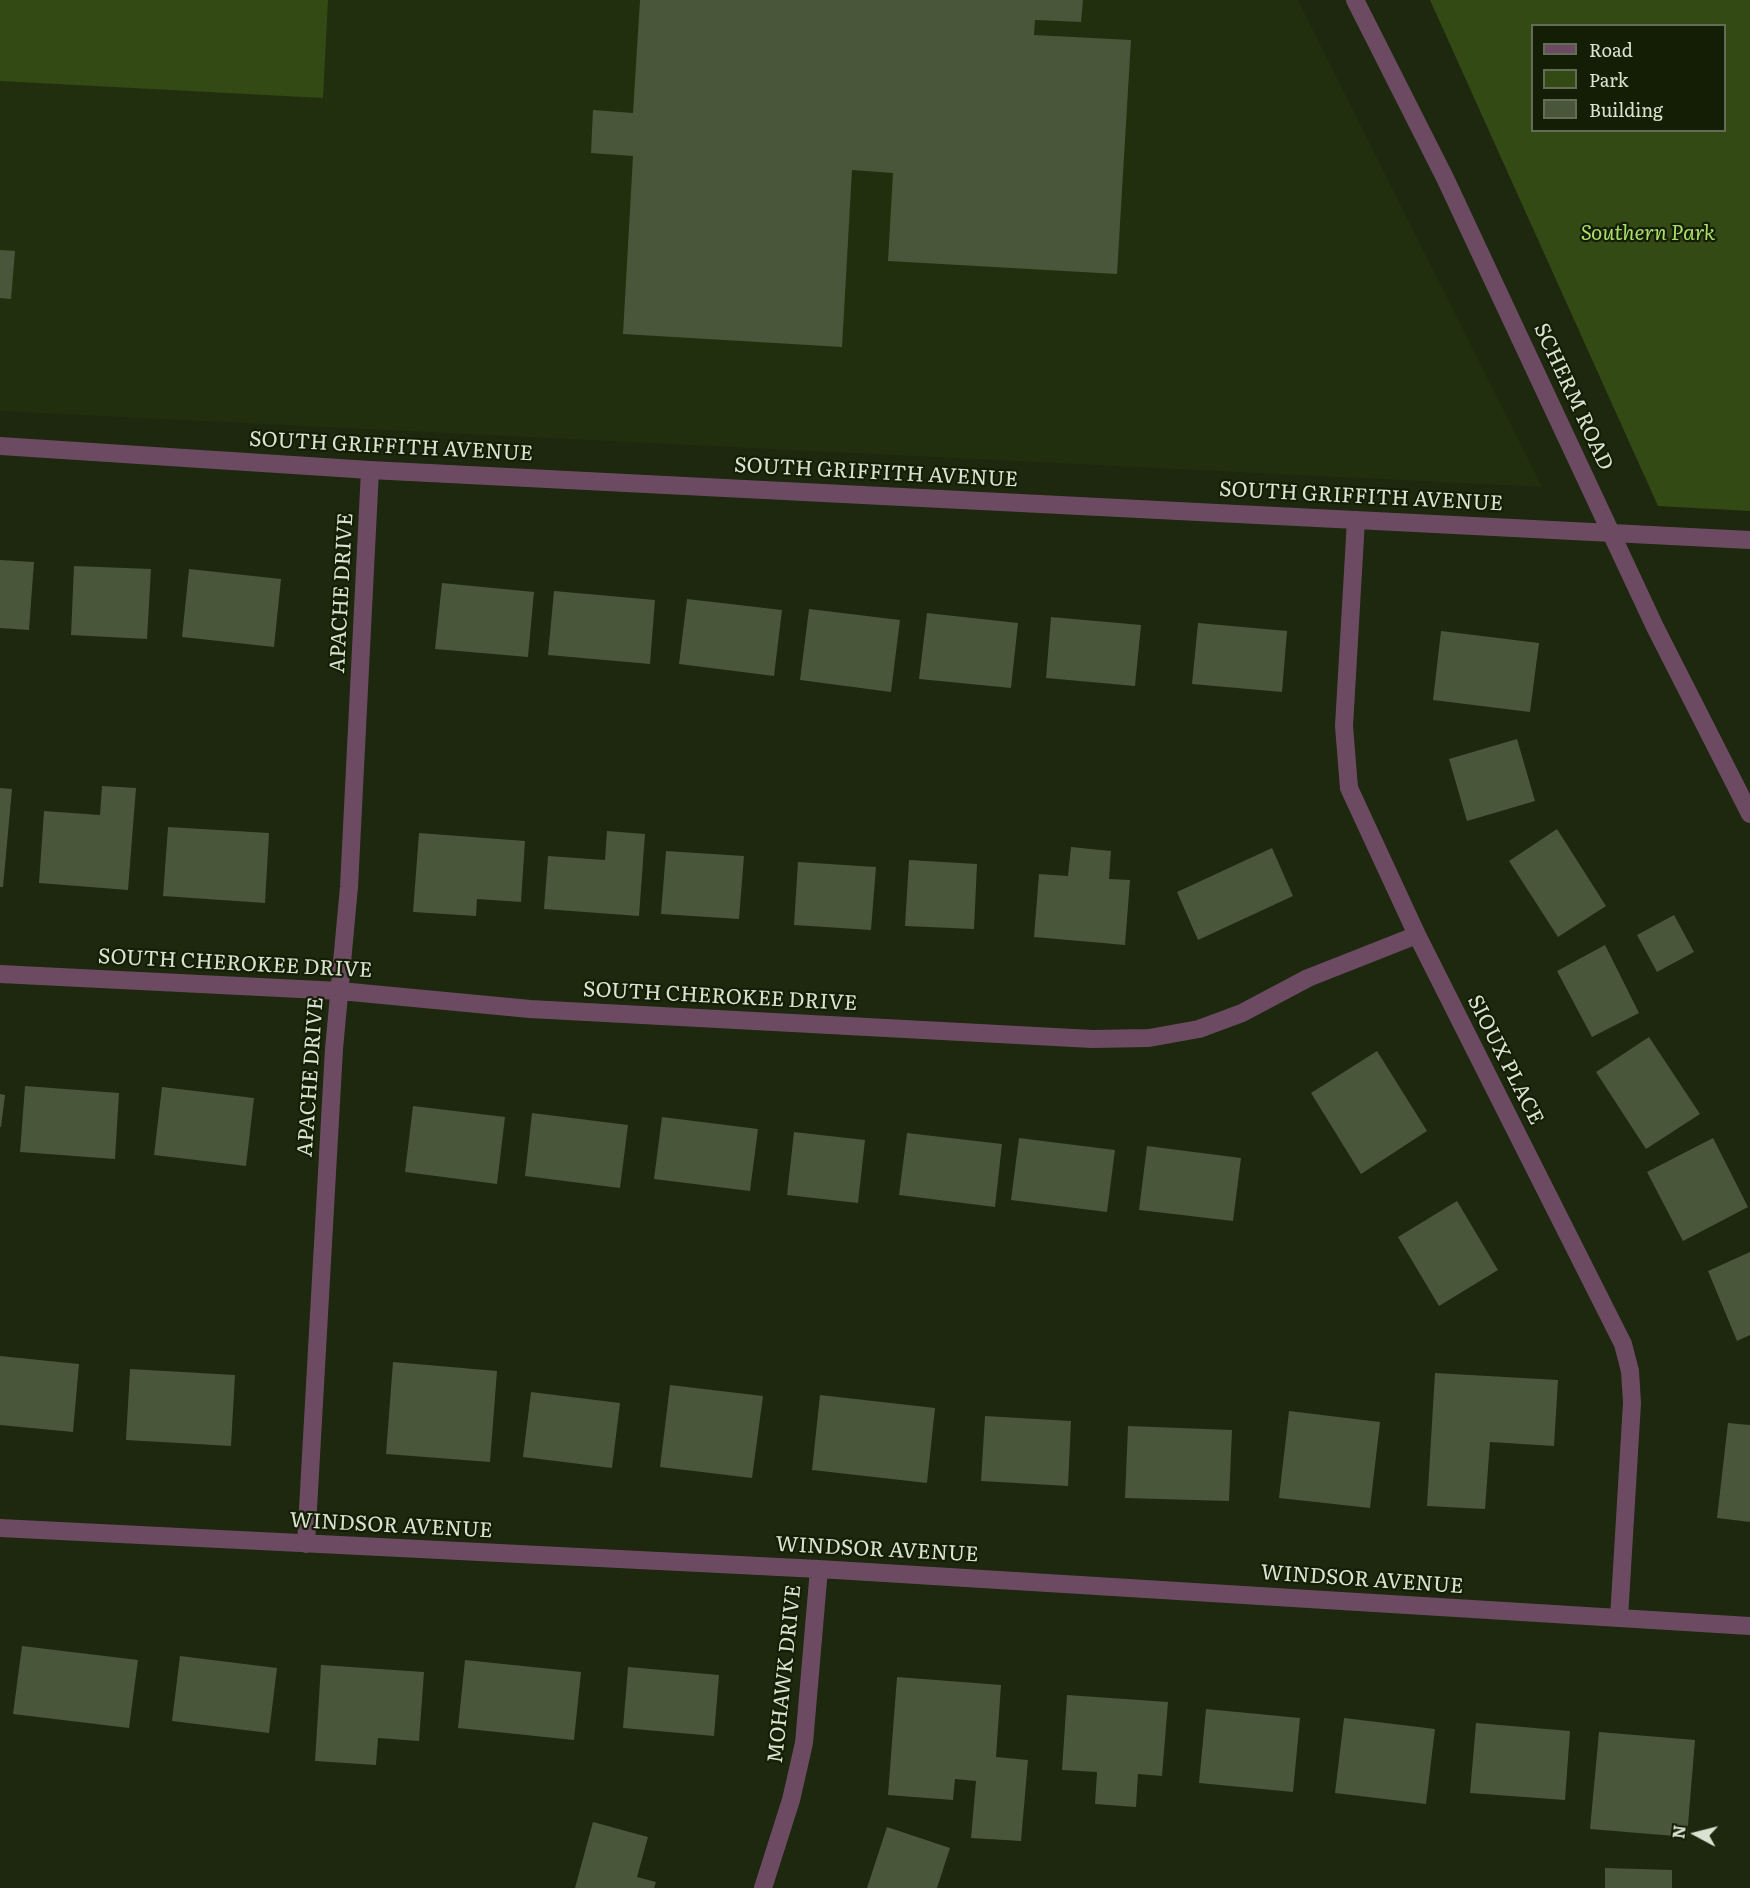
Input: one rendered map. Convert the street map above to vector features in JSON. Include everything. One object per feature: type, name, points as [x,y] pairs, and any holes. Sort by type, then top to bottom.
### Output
[{"type":"street","name":"SCHERM ROAD","points":[[1355,0],[1445,178],[1655,627],[1750,814]]},
{"type":"street","name":"SOUTH GRIFFITH AVENUE","points":[[0,446],[370,470],[1750,540]]},
{"type":"street","name":"APACHE DRIVE","points":[[306,1544],[334,1049],[349,887],[370,470]]},
{"type":"street","name":"SIOUX PLACE","points":[[1356,520],[1344,726],[1349,788],[1417,934],[1623,1344],[1630,1371],[1632,1403],[1619,1618]]},
{"type":"street","name":"SOUTH CHEROKEE DRIVE","points":[[0,974],[340,991],[530,1009],[1092,1039],[1149,1038],[1199,1029],[1242,1013],[1308,978],[1417,934]]},
{"type":"street","name":"WINDSOR AVENUE","points":[[0,1528],[819,1569],[1750,1626]]},
{"type":"street","name":"MOHAWK DRIVE","points":[[763,1888],[791,1800],[804,1743],[819,1569]]},
{"type":"shaded area","points":[[0,0],[1298,0],[1542,487],[0,411]]},
{"type":"green space","points":[[0,0],[328,0],[323,98],[0,81]]},
{"type":"green space","name":"Southern Park","points":[[1430,0],[1750,0],[1750,511],[1658,506]]},
{"type":"building","points":[[640,0],[1083,0],[1081,22],[1035,20],[1034,35],[1131,40],[1117,274],[888,261],[893,173],[852,170],[842,347],[623,334],[633,156],[591,153],[593,110],[633,113]]},
{"type":"building","points":[[0,250],[15,251],[11,299],[0,298]]},
{"type":"building","points":[[0,560],[34,562],[29,630],[0,628]]},
{"type":"building","points":[[74,566],[151,569],[147,639],[71,635]]},
{"type":"building","points":[[189,569],[281,579],[274,647],[182,637]]},
{"type":"building","points":[[442,583],[534,592],[528,657],[435,649]]},
{"type":"building","points":[[554,591],[655,600],[650,664],[548,655]]},
{"type":"building","points":[[687,599],[782,610],[774,676],[679,664]]},
{"type":"building","points":[[809,609],[900,620],[891,692],[800,680]]},
{"type":"building","points":[[927,613],[1018,623],[1011,688],[919,679]]},
{"type":"building","points":[[1051,617],[1141,625],[1135,686],[1046,678]]},
{"type":"building","points":[[1198,623],[1287,631],[1282,692],[1192,684]]},
{"type":"building","points":[[1441,631],[1539,643],[1530,712],[1433,700]]},
{"type":"building","points":[[1517,739],[1535,801],[1467,821],[1449,759]]},
{"type":"building","points":[[102,786],[136,788],[128,890],[39,883],[44,811],[100,815]]},
{"type":"building","points":[[0,788],[12,789],[3,887],[0,887]]},
{"type":"building","points":[[168,827],[269,833],[265,903],[163,896]]},
{"type":"building","points":[[1557,829],[1606,906],[1558,937],[1509,861]]},
{"type":"building","points":[[607,831],[645,834],[639,916],[544,909],[548,856],[605,860]]},
{"type":"building","points":[[419,833],[525,841],[521,902],[477,899],[476,916],[413,912]]},
{"type":"building","points":[[1071,847],[1111,851],[1109,879],[1130,880],[1125,945],[1034,937],[1039,874],[1068,876]]},
{"type":"building","points":[[1272,848],[1293,896],[1198,940],[1177,892]]},
{"type":"building","points":[[666,851],[744,856],[739,919],[661,914]]},
{"type":"building","points":[[909,860],[977,864],[974,929],[905,926]]},
{"type":"building","points":[[798,862],[876,867],[871,930],[794,925]]},
{"type":"building","points":[[1674,915],[1694,952],[1657,972],[1637,935]]},
{"type":"building","points":[[1605,945],[1639,1013],[1592,1037],[1557,971]]},
{"type":"building","points":[[1649,1037],[1700,1114],[1646,1149],[1596,1072]]},
{"type":"building","points":[[1377,1051],[1427,1131],[1361,1174],[1311,1093]]},
{"type":"building","points":[[25,1086],[119,1093],[115,1159],[20,1152]]},
{"type":"building","points":[[162,1087],[254,1098],[246,1166],[154,1155]]},
{"type":"building","points":[[0,1094],[5,1095],[1,1127],[0,1127]]},
{"type":"building","points":[[413,1106],[505,1117],[497,1184],[405,1172]]},
{"type":"building","points":[[532,1113],[628,1125],[620,1188],[525,1176]]},
{"type":"building","points":[[662,1117],[758,1129],[750,1191],[654,1179]]},
{"type":"building","points":[[794,1132],[865,1140],[858,1203],[787,1195]]},
{"type":"building","points":[[907,1133],[1002,1144],[995,1207],[899,1195]]},
{"type":"building","points":[[1019,1138],[1115,1150],[1107,1212],[1011,1200]]},
{"type":"building","points":[[1713,1138],[1748,1207],[1683,1241],[1647,1172]]},
{"type":"building","points":[[1147,1146],[1241,1158],[1233,1221],[1139,1210]]},
{"type":"building","points":[[1457,1201],[1498,1270],[1439,1306],[1398,1237]]},
{"type":"building","points":[[1750,1252],[1750,1335],[1737,1341],[1708,1271]]},
{"type":"building","points":[[0,1356],[79,1364],[73,1432],[0,1425]]},
{"type":"building","points":[[393,1362],[497,1371],[490,1462],[386,1454]]},
{"type":"building","points":[[130,1369],[235,1375],[231,1446],[126,1440]]},
{"type":"building","points":[[1435,1373],[1558,1380],[1554,1446],[1490,1442],[1485,1509],[1427,1506]]},
{"type":"building","points":[[670,1385],[763,1396],[752,1478],[660,1467]]},
{"type":"building","points":[[531,1392],[620,1403],[612,1468],[523,1457]]},
{"type":"building","points":[[820,1395],[935,1408],[927,1483],[812,1470]]},
{"type":"building","points":[[1289,1411],[1380,1422],[1370,1508],[1279,1498]]},
{"type":"building","points":[[985,1416],[1071,1421],[1068,1486],[981,1481]]},
{"type":"building","points":[[1728,1423],[1750,1425],[1750,1522],[1717,1518]]},
{"type":"building","points":[[1128,1426],[1232,1430],[1229,1501],[1125,1498]]},
{"type":"building","points":[[22,1646],[138,1660],[129,1728],[13,1714]]},
{"type":"building","points":[[180,1656],[277,1668],[269,1733],[172,1721]]},
{"type":"building","points":[[465,1660],[581,1672],[574,1740],[458,1728]]},
{"type":"building","points":[[321,1665],[424,1672],[419,1741],[378,1738],[376,1765],[315,1761]]},
{"type":"building","points":[[628,1667],[719,1675],[714,1736],[623,1728]]},
{"type":"building","points":[[897,1677],[1001,1685],[996,1757],[1028,1760],[1021,1841],[971,1838],[976,1781],[955,1779],[953,1800],[888,1795]]},
{"type":"building","points":[[1067,1695],[1168,1702],[1162,1776],[1138,1774],[1136,1807],[1095,1804],[1097,1772],[1062,1770]]},
{"type":"building","points":[[1206,1709],[1300,1718],[1293,1792],[1199,1783]]},
{"type":"building","points":[[1344,1718],[1435,1729],[1426,1804],[1335,1793]]},
{"type":"building","points":[[1476,1723],[1570,1731],[1565,1800],[1470,1793]]},
{"type":"building","points":[[1599,1732],[1695,1740],[1687,1837],[1590,1829]]},
{"type":"building","points":[[593,1822],[648,1837],[637,1877],[656,1882],[654,1888],[575,1888]]},
{"type":"building","points":[[887,1827],[950,1848],[937,1888],[867,1888]]},
{"type":"building","points":[[1605,1868],[1672,1870],[1672,1888],[1605,1888]]}]
